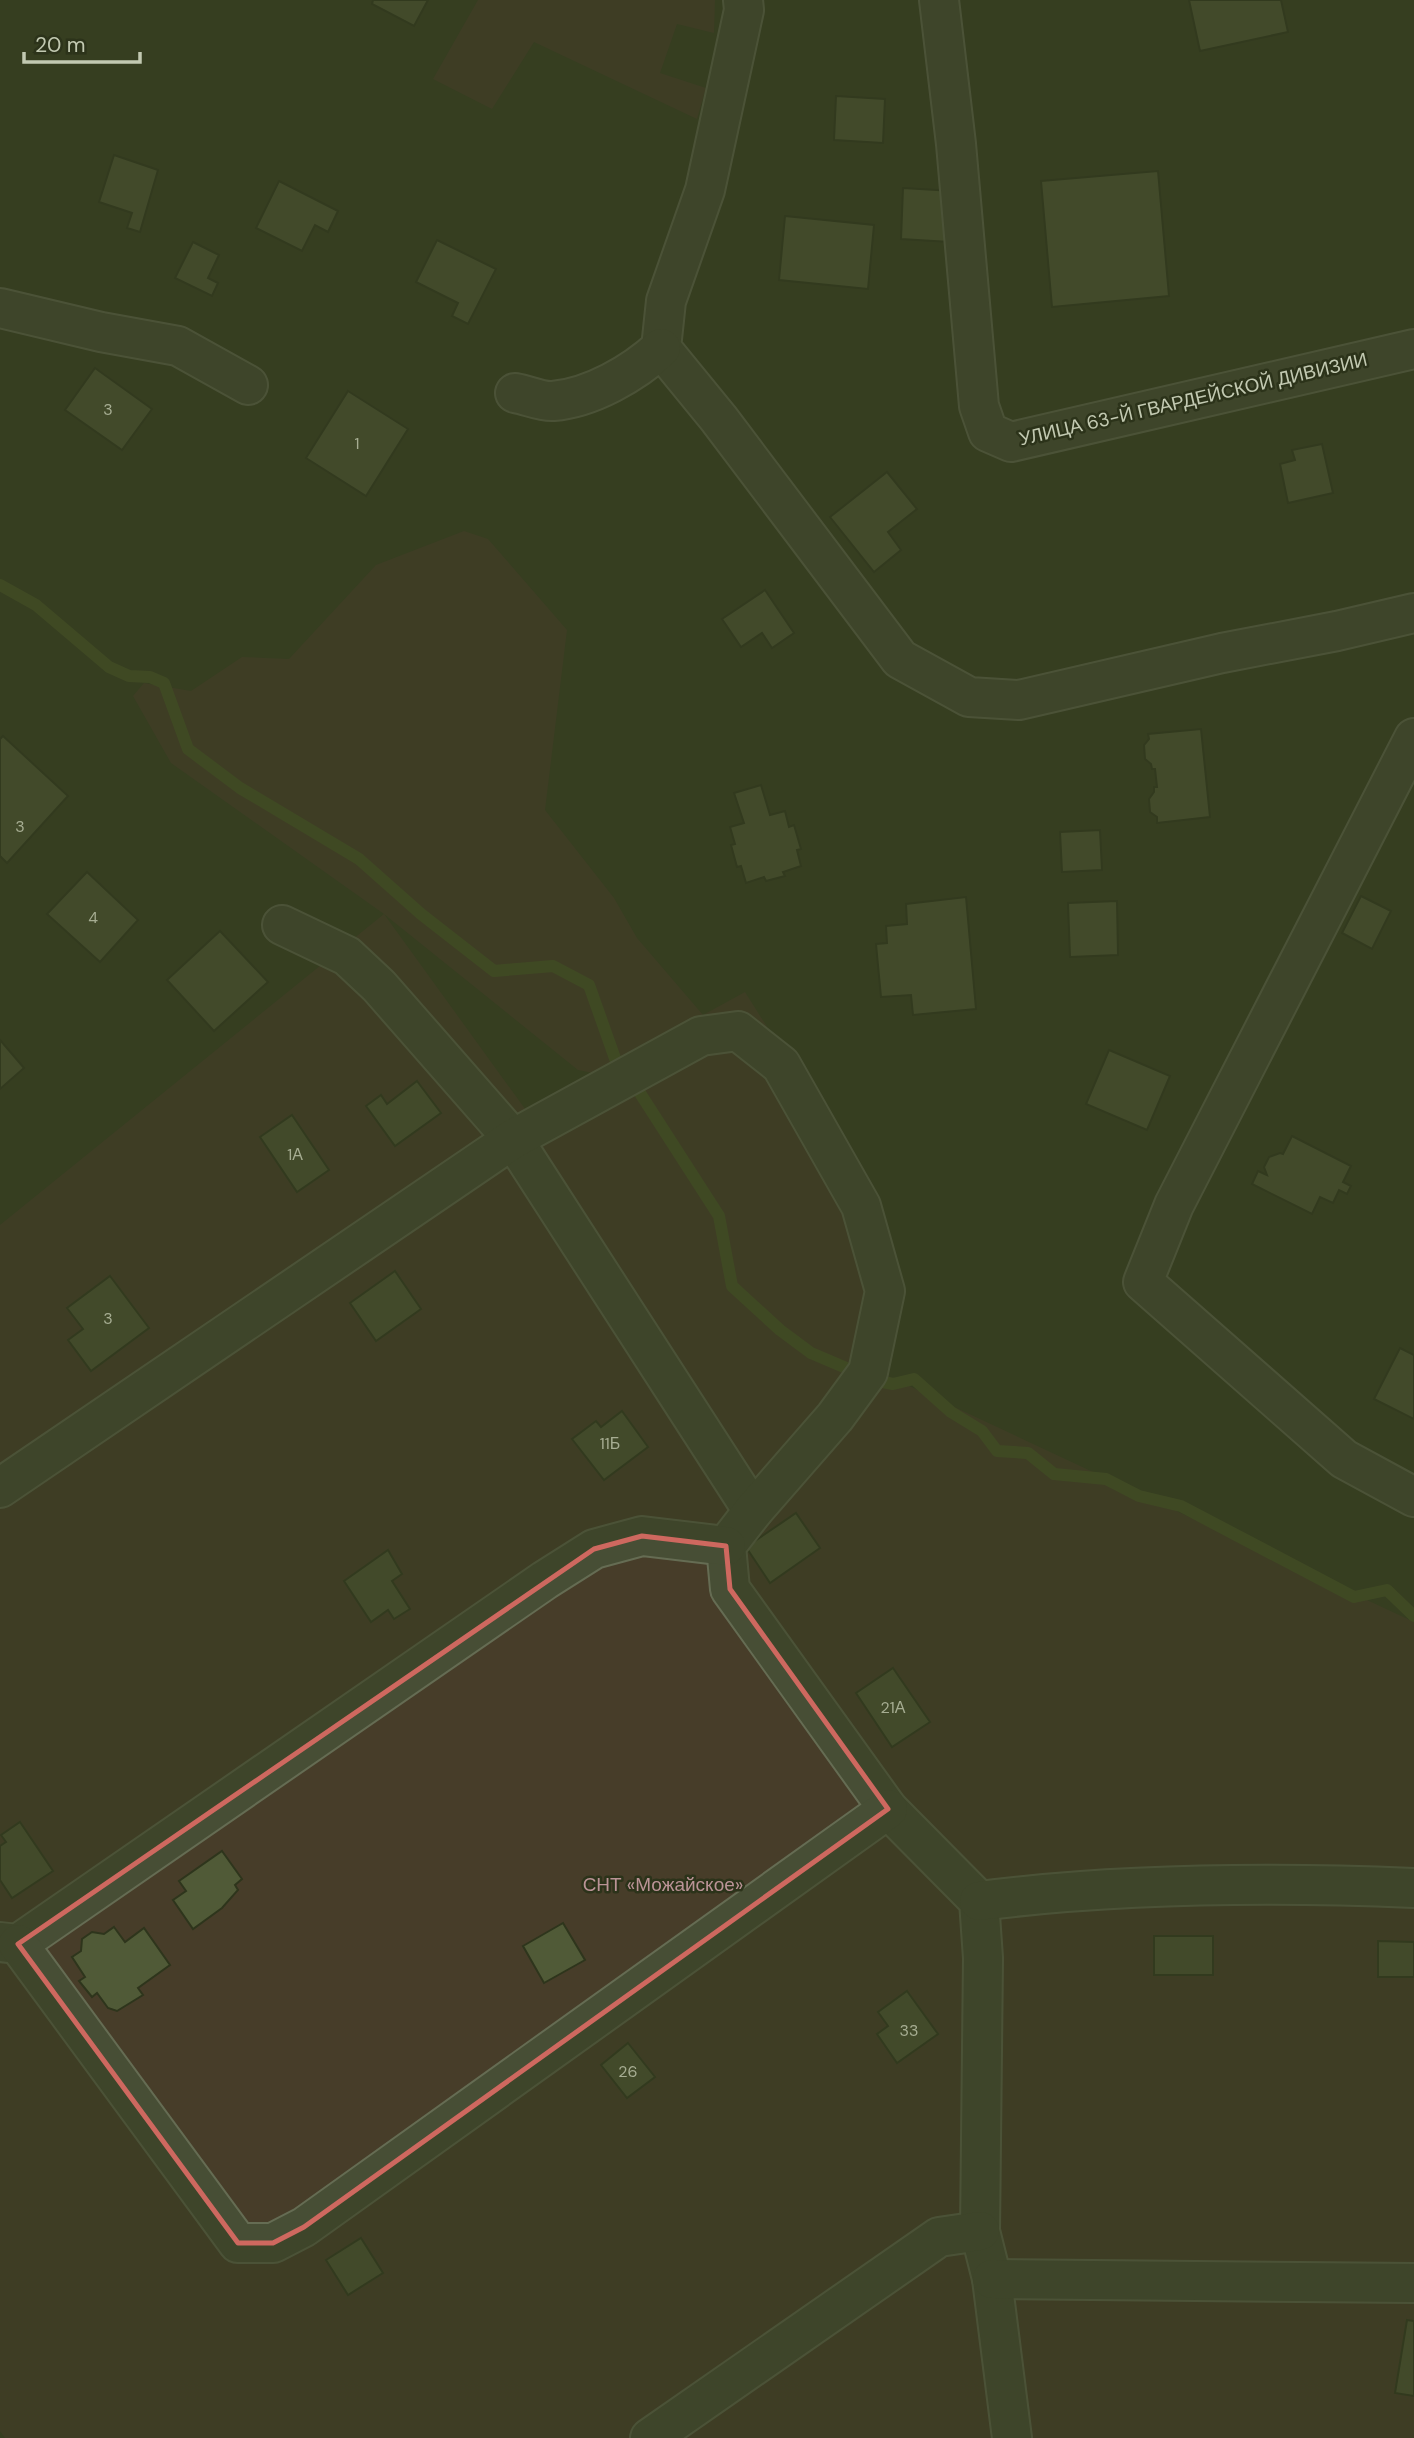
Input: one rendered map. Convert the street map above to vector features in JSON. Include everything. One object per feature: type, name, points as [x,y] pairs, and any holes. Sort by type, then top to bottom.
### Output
[{"type":"street","points":[[515,393],[552,401],[599,390],[643,365],[661,348],[666,301],[705,190],[744,10],[743,0]]},
{"type":"street","name":"УЛИЦА 63-Й ГВАРДЕЙСКОЙ ДИВИЗИИ","points":[[939,0],[956,144],[979,406],[988,432],[1011,442],[1414,349]]},
{"type":"street","points":[[0,308],[101,332],[178,346],[248,385]]},
{"type":"street","points":[[661,348],[719,419],[900,659],[969,697],[1019,700],[1222,653],[1414,613]]},
{"type":"street","points":[[1414,738],[1174,1205],[1143,1283],[1344,1459],[1414,1497]]},
{"type":"street","points":[[282,925],[347,956],[379,986],[513,1139],[753,1511]]},
{"type":"street","points":[[0,1488],[513,1139],[701,1036],[738,1031],[781,1065],[861,1206],[885,1291],[868,1372],[835,1417],[726,1546],[730,1589],[888,1809],[979,1901],[984,1958],[979,2231],[992,2279],[1012,2438]]},
{"type":"street","points":[[726,1546],[642,1536],[594,1549],[9,1943],[238,2243],[273,2243],[304,2227],[888,1809]]},
{"type":"street","points":[[979,1901],[1047,1892],[1298,1884],[1414,1888]]},
{"type":"street","points":[[650,2438],[939,2236],[979,2231]]},
{"type":"street","points":[[992,2279],[1414,2283]]},
{"type":"highlighted area","points":[[642,1536],[726,1546],[730,1589],[888,1809],[304,2227],[273,2243],[238,2243],[18,1944],[594,1549]]},
{"type":"green space","points":[[478,0],[715,0],[714,33],[677,24],[660,73],[706,88],[697,119],[534,42],[492,109],[433,79]]},
{"type":"green space","name":"СНТ «Можайское»","points":[[464,531],[488,539],[567,630],[545,810],[614,898],[637,938],[703,1015],[745,992],[869,1188],[875,1370],[1414,1622],[1414,2438],[5,2438],[0,2431],[0,1225],[384,914],[171,763],[133,696],[144,683],[191,691],[242,657],[289,659],[376,565]],"holes":[[[384,914],[578,1070],[598,1074],[528,1113]]]},
{"type":"building","points":[[373,0],[428,0],[414,26],[372,4]]},
{"type":"building","points":[[1189,0],[1281,0],[1288,32],[1200,51]]},
{"type":"building","points":[[836,96],[885,99],[883,143],[834,140]]},
{"type":"building","points":[[114,155],[158,170],[140,232],[127,228],[132,213],[99,202]]},
{"type":"building","points":[[1158,171],[1169,296],[1052,307],[1041,181]]},
{"type":"building","points":[[279,181],[338,211],[328,232],[315,225],[302,251],[256,228]]},
{"type":"building","points":[[903,188],[953,191],[950,242],[901,239]]},
{"type":"building","points":[[785,216],[874,225],[868,289],[779,280]]},
{"type":"building","points":[[437,240],[496,269],[468,324],[452,316],[458,303],[416,282]]},
{"type":"building","points":[[193,242],[219,255],[208,278],[218,283],[212,296],[175,278]]},
{"type":"building","points":[[95,368],[152,409],[122,450],[65,410]]},
{"type":"building","points":[[348,391],[408,429],[366,496],[306,458]]},
{"type":"building","points":[[1322,444],[1333,493],[1288,503],[1280,464],[1295,460],[1292,450]]},
{"type":"building","points":[[887,472],[917,509],[888,532],[901,550],[874,572],[830,517]]},
{"type":"building","points":[[765,590],[794,633],[772,648],[762,633],[741,647],[722,619]]},
{"type":"building","points":[[1201,729],[1210,817],[1157,823],[1157,817],[1150,812],[1149,799],[1154,787],[1157,787],[1155,769],[1152,769],[1145,759],[1144,745],[1149,739],[1148,734]]},
{"type":"building","points":[[3,736],[68,796],[7,863],[0,856],[0,739]]},
{"type":"building","points":[[761,785],[770,815],[785,811],[789,827],[794,825],[801,849],[797,850],[801,866],[783,872],[785,876],[766,881],[764,877],[746,883],[741,866],[737,867],[731,845],[735,844],[730,827],[744,823],[734,793]]},
{"type":"building","points":[[1100,830],[1102,870],[1062,872],[1060,832]]},
{"type":"building","points":[[87,872],[138,920],[100,962],[47,914]]},
{"type":"building","points":[[1361,896],[1391,911],[1372,949],[1342,933]]},
{"type":"building","points":[[966,897],[976,1009],[913,1015],[911,995],[881,997],[876,944],[887,943],[886,926],[907,924],[906,904]]},
{"type":"building","points":[[1117,901],[1118,955],[1070,957],[1068,903]]},
{"type":"building","points":[[220,931],[268,982],[214,1031],[167,980]]},
{"type":"building","points":[[0,1040],[24,1068],[0,1089]]},
{"type":"building","points":[[1109,1050],[1170,1076],[1147,1130],[1086,1104]]},
{"type":"building","points":[[417,1081],[441,1113],[395,1146],[366,1106],[381,1095],[387,1104]]},
{"type":"building","points":[[292,1115],[329,1170],[297,1192],[260,1137]]},
{"type":"building","points":[[1292,1136],[1351,1166],[1343,1182],[1351,1186],[1347,1194],[1339,1190],[1333,1203],[1320,1197],[1312,1214],[1252,1184],[1258,1171],[1267,1175],[1264,1167],[1269,1157],[1283,1154]]},
{"type":"building","points":[[395,1271],[421,1309],[376,1341],[350,1303]]},
{"type":"building","points":[[110,1276],[149,1328],[91,1371],[68,1340],[83,1329],[67,1308]]},
{"type":"building","points":[[1400,1348],[1414,1355],[1414,1419],[1374,1399]]},
{"type":"building","points":[[622,1411],[648,1447],[604,1480],[572,1439],[596,1421],[601,1427]]},
{"type":"building","points":[[796,1513],[820,1548],[770,1583],[746,1547]]},
{"type":"building","points":[[388,1550],[402,1574],[392,1581],[410,1609],[394,1619],[388,1610],[371,1622],[344,1581]]},
{"type":"building","points":[[893,1668],[930,1722],[892,1747],[856,1693]]},
{"type":"building","points":[[20,1822],[53,1871],[12,1898],[0,1880],[0,1846],[6,1842],[1,1835]]},
{"type":"building","points":[[222,1851],[242,1879],[235,1885],[238,1890],[222,1908],[193,1929],[173,1900],[186,1891],[179,1881]]},
{"type":"building","points":[[563,1923],[585,1960],[544,1983],[523,1946]]},
{"type":"building","points":[[114,1927],[125,1942],[144,1928],[170,1965],[138,1988],[143,1995],[117,2011],[108,2008],[97,1993],[92,1997],[79,1981],[85,1977],[72,1957],[81,1951],[82,1939],[92,1932],[104,1934]]},
{"type":"building","points":[[1154,1936],[1213,1936],[1213,1975],[1154,1975]]},
{"type":"building","points":[[1378,1941],[1414,1942],[1414,1977],[1378,1977]]},
{"type":"building","points":[[907,1991],[938,2034],[897,2063],[877,2034],[888,2026],[878,2012]]},
{"type":"building","points":[[628,2043],[655,2077],[627,2098],[601,2065]]},
{"type":"building","points":[[361,2238],[383,2273],[348,2295],[326,2260]]},
{"type":"building","points":[[1407,2320],[1414,2321],[1414,2396],[1395,2393]]},
{"type":"waterway","points":[[0,585],[36,605],[109,667],[129,676],[150,677],[164,683],[188,749],[240,788],[359,859],[421,914],[494,971],[553,966],[589,985],[617,1064]]},
{"type":"waterway","points":[[638,1090],[719,1216],[732,1286],[780,1330],[811,1353],[851,1370]]},
{"type":"waterway","points":[[878,1381],[893,1384],[914,1379],[951,1412],[982,1431],[997,1451],[1028,1453],[1054,1474],[1106,1479],[1139,1496],[1181,1506],[1354,1597],[1387,1590],[1414,1616]]}]
